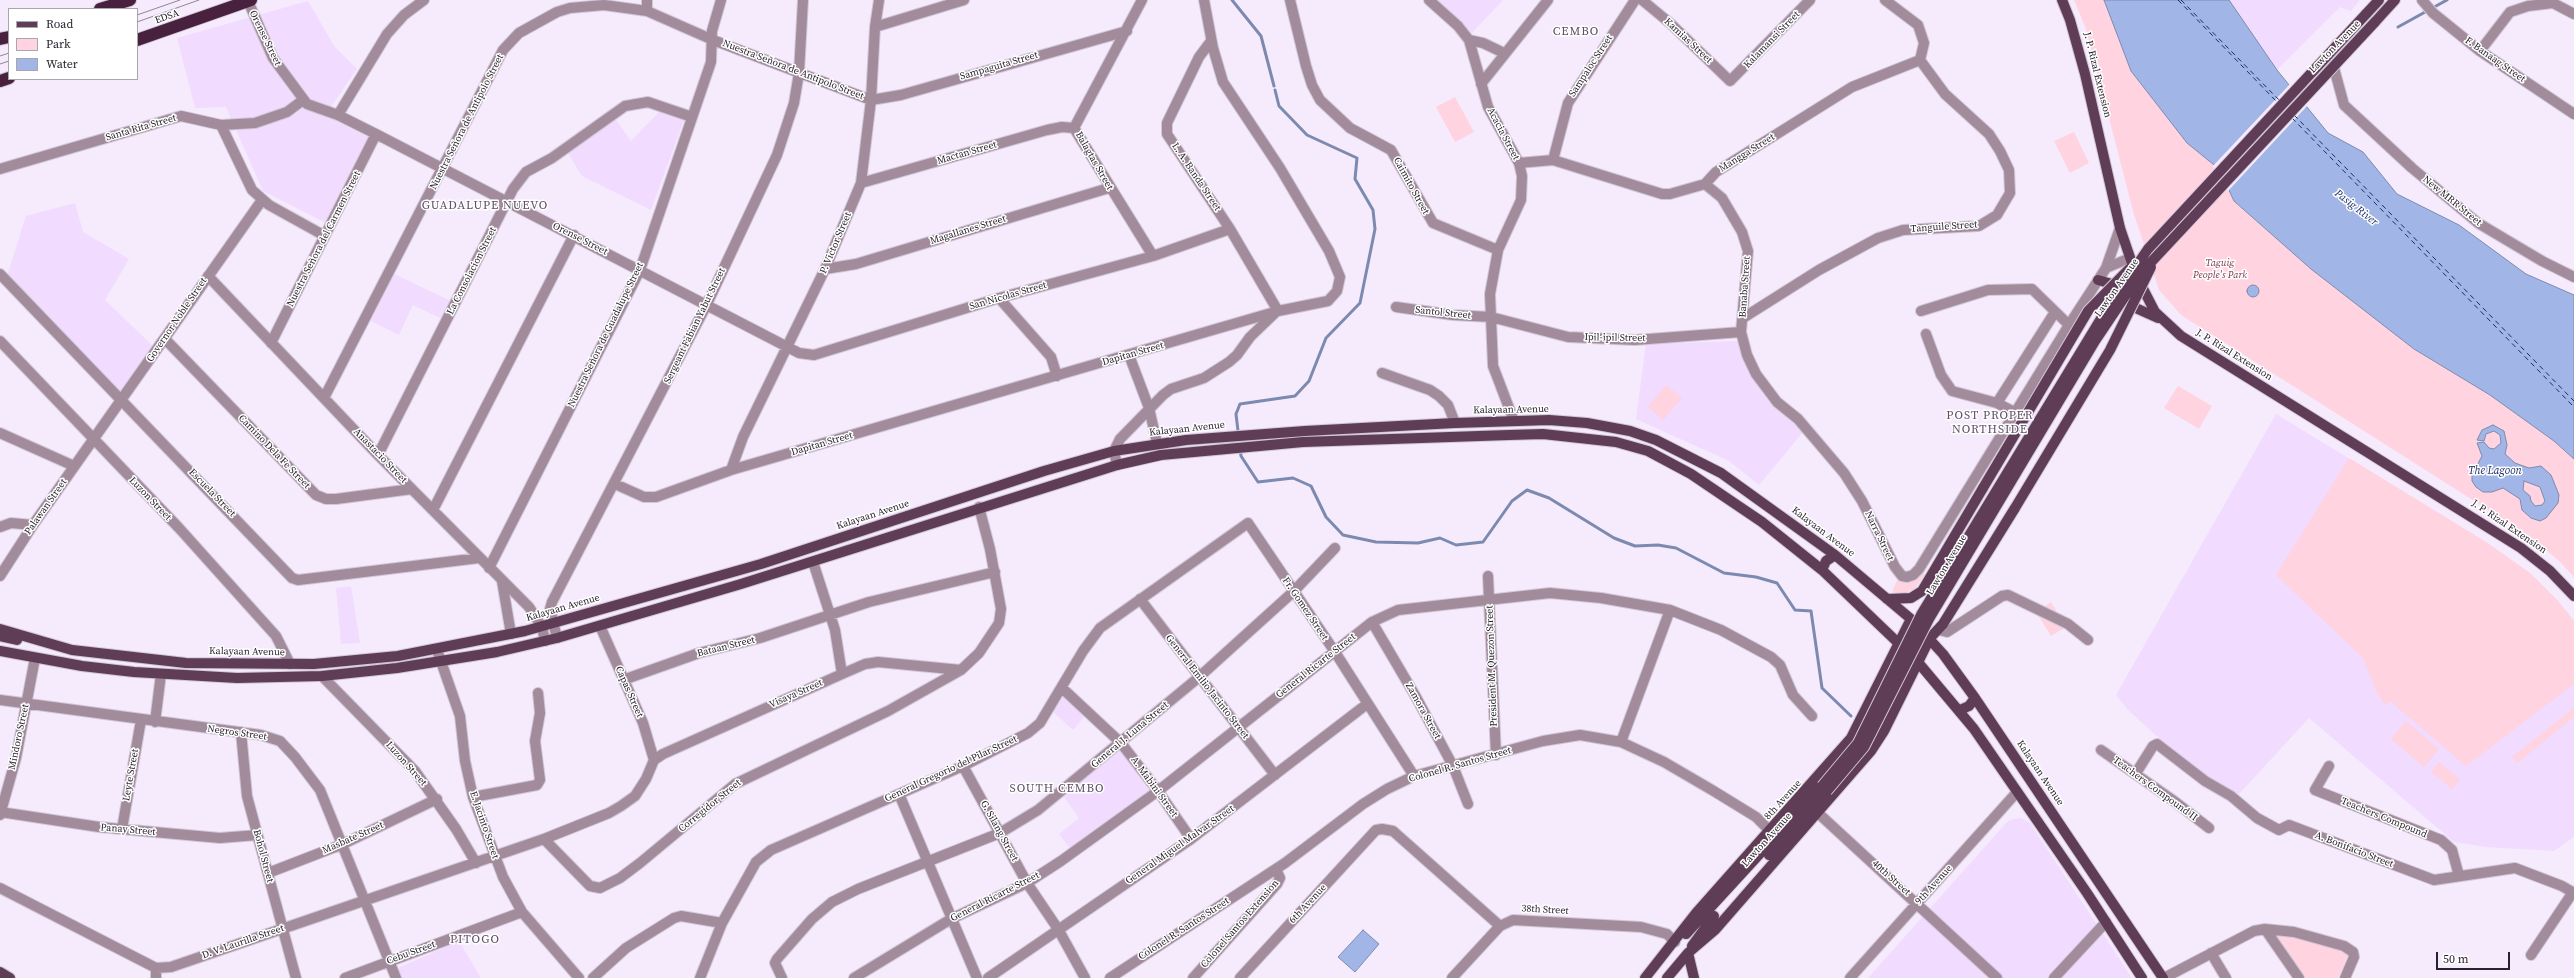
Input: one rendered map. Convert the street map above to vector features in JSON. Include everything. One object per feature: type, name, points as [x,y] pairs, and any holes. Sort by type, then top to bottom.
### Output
[{"type":"highway","points":[[103,8],[130,0]]},
{"type":"highway","name":"EDSA","points":[[138,40],[249,1]]},
{"type":"main road","name":"J. P. Rizal Extension","points":[[2062,0],[2070,20],[2085,74],[2120,228],[2136,275],[2150,305],[2164,321],[2181,336],[2504,536],[2550,571],[2574,596]]},
{"type":"main road","name":"Lawton Avenue","points":[[1688,953],[1707,923],[1825,789],[1858,743],[1922,613],[2105,313],[2148,249],[2378,0]]},
{"type":"main road","name":"Lawton Avenue","points":[[1675,942],[1698,922],[1864,747],[1929,619],[2114,311],[2140,274],[2395,0]]},
{"type":"main road","points":[[1887,599],[1908,599],[1920,593],[2088,311],[2148,249]]},
{"type":"main road","points":[[1667,978],[1688,953],[1715,930],[1871,751],[1884,731],[1902,691],[1930,638],[1939,630],[2015,508],[2110,350],[2156,256]]},
{"type":"main road","name":"Lawton Avenue","points":[[1930,638],[1932,607],[2112,309],[2136,275]]},
{"type":"main road","points":[[2098,280],[2114,285],[2122,294]]},
{"type":"main road","points":[[2112,309],[2121,304],[2130,305],[2164,321]]},
{"type":"main road","name":"Kalayaan Avenue","points":[[0,629],[72,650],[186,663],[290,664],[398,656],[437,650],[542,627],[761,564],[1044,471],[1114,451],[1157,443],[1222,437],[1455,423],[1549,420],[1587,423],[1630,431],[1656,440],[1721,473],[1835,555],[1911,619],[1930,638],[1989,719],[2164,978]]},
{"type":"main road","points":[[0,651],[82,666],[161,674],[237,678],[322,676],[441,661],[545,641],[600,626],[813,562],[978,507],[1117,465],[1160,455],[1303,442],[1536,434],[1616,442],[1648,451],[1691,474],[1762,522],[1819,568],[1917,661],[1960,710],[1974,729],[2106,922],[2142,978]]},
{"type":"main road","points":[[1819,568],[1827,549]]},
{"type":"main road","points":[[1819,568],[1835,555]]},
{"type":"main road","name":"Lawton Avenue","points":[[1911,619],[1932,607]]},
{"type":"main road","name":"8th Avenue","points":[[1645,978],[1675,942],[1696,913],[1851,738],[1898,642],[1911,619]]},
{"type":"main road","points":[[4,637],[72,650]]},
{"type":"main road","points":[[1879,680],[1887,677],[1894,679],[1900,684],[1902,691]]},
{"type":"main road","points":[[1960,710],[1969,706],[1974,698]]},
{"type":"main road","points":[[1974,729],[1989,719]]},
{"type":"main road","points":[[1688,953],[1694,978]]},
{"type":"main road","points":[[0,972],[10,978]]},
{"type":"street","points":[[338,115],[387,34],[404,15],[424,0]]},
{"type":"street","points":[[647,0],[647,11]]},
{"type":"street","name":"Nuestra Señora de Guadalupe Street","points":[[489,568],[640,270],[711,62],[713,40],[712,31],[721,0]]},
{"type":"street","name":"Sergeant Fabian Yabut Street","points":[[557,638],[552,624],[550,609],[552,602],[615,484],[706,306],[777,155],[794,103],[799,73],[803,0]]},
{"type":"street","name":"P. Victor Street","points":[[731,470],[743,437],[825,268],[861,183],[870,100],[874,27],[879,0]]},
{"type":"street","points":[[874,27],[964,0]]},
{"type":"street","name":"Balagtas Street","points":[[1142,0],[1127,31],[1074,128],[1109,188],[1153,256]]},
{"type":"street","name":"Dapitan Street","points":[[615,484],[644,497],[656,497],[731,470],[1278,311],[1328,300],[1337,291],[1340,277],[1329,252],[1280,168],[1223,82],[1211,41],[1204,0]]},
{"type":"street","name":"Caimito Street","points":[[1290,0],[1306,66],[1312,85],[1320,100],[1350,128],[1390,150],[1433,223],[1498,250]]},
{"type":"street","name":"Acacia Street","points":[[1429,0],[1458,26],[1470,40],[1488,107],[1519,163],[1522,176],[1521,200],[1498,250],[1490,294],[1493,366],[1514,421]]},
{"type":"street","points":[[1481,84],[1504,53],[1548,0]]},
{"type":"street","name":"Sampaloc Street","points":[[1553,160],[1568,103],[1635,0]]},
{"type":"street","name":"Kamias Street","points":[[1642,0],[1671,24],[1729,80],[1734,80]]},
{"type":"street","name":"Kalamansi Street","points":[[1734,80],[1810,0]]},
{"type":"street","points":[[1885,0],[1918,25],[1924,43],[1920,60]]},
{"type":"street","points":[[2334,68],[2335,46],[2378,0]]},
{"type":"street","points":[[2334,68],[2395,0]]},
{"type":"street","name":"Orense Street","points":[[249,1],[273,58],[307,104],[338,115],[376,134],[574,235],[786,348]]},
{"type":"street","points":[[2480,51],[2510,12],[2528,6],[2553,3],[2574,14]]},
{"type":"street","name":"Nuestra Señora de Antipolo Street","points":[[324,398],[444,169],[502,50],[519,33],[557,12],[570,8],[604,5],[647,11],[713,40],[870,100]]},
{"type":"street","name":"F. Banaag Street","points":[[2427,6],[2480,51],[2574,114]]},
{"type":"street","name":"Sampaguita Street","points":[[870,100],[901,95],[1127,31]]},
{"type":"street","points":[[2348,31],[2359,41]]},
{"type":"street","points":[[1470,40],[1483,43],[1504,53]]},
{"type":"street","name":"L. A. Banda Street","points":[[1211,41],[1199,56],[1166,128],[1167,134],[1230,229],[1278,311]]},
{"type":"street","name":"Mangga Street","points":[[1519,163],[1553,160],[1662,194],[1670,194],[1705,184],[1716,172],[1852,88],[1920,60]]},
{"type":"street","name":"Tanguile Street","points":[[1743,318],[1820,270],[1878,238],[1903,230],[1979,226],[1997,215],[2010,193],[2009,170],[2000,151],[1989,134],[1945,94],[1920,60]]},
{"type":"street","name":"New MRR Street","points":[[2334,68],[2344,105],[2412,168],[2478,223],[2542,261],[2574,277]]},
{"type":"street","name":"Santa Rita Street","points":[[0,169],[182,116],[221,124],[238,125],[269,119],[287,112],[303,100]]},
{"type":"street","name":"La Consolacion Street","points":[[378,455],[518,180],[526,172],[552,158],[625,106],[648,102],[692,117]]},
{"type":"street","points":[[221,124],[242,174],[252,190],[262,200],[325,236]]},
{"type":"street","name":"Mactan Street","points":[[861,183],[1047,130],[1062,127],[1074,128]]},
{"type":"street","name":"Nuestra Señora del Carmen Street","points":[[271,343],[376,134]]},
{"type":"street","name":"Banaba Street","points":[[1705,184],[1722,198],[1742,232],[1748,251],[1741,332]]},
{"type":"street","name":"Magallanes Street","points":[[825,268],[856,264],[1109,188]]},
{"type":"street","name":"Governor Noble Street","points":[[93,440],[262,200]]},
{"type":"street","name":"Narra Street","points":[[1741,332],[1747,355],[1756,374],[1777,402],[1798,419],[1844,473],[1862,502],[1895,568],[1905,576],[1911,577],[1918,569],[2106,268],[2120,228]]},
{"type":"street","name":"San Nicolas Street","points":[[786,348],[799,353],[814,355],[999,298],[1153,256],[1230,229]]},
{"type":"street","points":[[433,510],[574,235]]},
{"type":"street","points":[[2106,268],[2130,258]]},
{"type":"street","name":"Escuela Street","points":[[0,274],[292,578],[298,580],[479,558]]},
{"type":"street","name":"Anastacio Street","points":[[208,276],[378,455],[529,607],[542,627],[545,641]]},
{"type":"street","points":[[1921,311],[1988,290],[2032,289],[2069,325]]},
{"type":"street","points":[[999,298],[1052,357],[1057,376]]},
{"type":"street","name":"Santol Street","points":[[1396,307],[1453,315],[1491,317]]},
{"type":"street","points":[[1117,465],[1114,451],[1120,439],[1149,408],[1171,389],[1204,378],[1229,362],[1237,355],[1250,337],[1278,311]]},
{"type":"street","points":[[1997,403],[2055,312]]},
{"type":"street","name":"Ipil-ipil Street","points":[[1491,317],[1568,337],[1635,340],[1741,332]]},
{"type":"street","points":[[1926,334],[1942,375],[1952,391],[1997,403],[2016,413]]},
{"type":"street","name":"Camino Dela Fe Street","points":[[165,339],[316,495],[326,500],[412,489]]},
{"type":"street","name":"Luzon Street","points":[[0,341],[180,530],[276,636],[290,664]]},
{"type":"street","points":[[1129,355],[1149,408],[1157,443]]},
{"type":"street","points":[[1382,372],[1430,390],[1439,396],[1448,405],[1455,423]]},
{"type":"street","points":[[0,433],[74,466]]},
{"type":"street","name":"Palawan Street","points":[[0,576],[33,525],[93,440]]},
{"type":"street","points":[[960,670],[979,653],[999,623],[1001,610],[995,572],[978,507]]},
{"type":"street","points":[[0,527],[11,523],[33,525]]},
{"type":"street","name":"Fr. Gomez Street","points":[[1248,524],[1335,652],[1414,776]]},
{"type":"street","name":"General Gregorio del Pilar Street","points":[[700,978],[722,923],[756,862],[771,850],[963,766],[1028,733],[1040,723],[1083,651],[1098,631],[1248,524]]},
{"type":"street","name":"General J. Luna Street","points":[[782,978],[776,964],[777,959],[812,919],[832,902],[858,889],[1000,833],[1038,810],[1121,744],[1198,678],[1293,592],[1335,548]]},
{"type":"street","points":[[813,562],[830,615],[842,674]]},
{"type":"street","name":"Bataan Street","points":[[623,680],[699,653],[760,638],[903,593],[995,572]]},
{"type":"street","name":"President M. Quezon Street","points":[[1488,576],[1496,755]]},
{"type":"street","points":[[502,581],[512,634]]},
{"type":"street","name":"General Ricarte Street","points":[[854,978],[951,919],[1027,883],[1158,791],[1372,622],[1398,610],[1550,593],[1601,598],[1670,610],[1721,630],[1771,657],[1780,665],[1793,695],[1812,716]]},
{"type":"street","points":[[1939,630],[1947,632],[2002,596],[2008,595],[2068,624],[2088,640]]},
{"type":"street","name":"General Emilio Jacinto Street","points":[[1140,600],[1198,678],[1275,775]]},
{"type":"street","points":[[1621,742],[1670,610]]},
{"type":"street","name":"Zamora Street","points":[[1372,622],[1416,697],[1452,766],[1468,804]]},
{"type":"street","name":"Capas Street","points":[[600,626],[643,723],[654,760]]},
{"type":"street","name":"E. Jacinto Street","points":[[437,650],[460,716],[465,760],[473,797],[503,877],[522,912],[579,978]]},
{"type":"street","name":"Mindoro Street","points":[[0,813],[16,758],[35,658]]},
{"type":"street","name":"Visaya Street","points":[[654,760],[663,754],[842,674],[878,662],[960,670]]},
{"type":"street","name":"Corregidor Street","points":[[544,838],[590,886],[600,888],[620,878],[735,784],[888,711],[960,670]]},
{"type":"street","points":[[155,722],[161,674]]},
{"type":"street","name":"Luzon Street","points":[[322,676],[415,771],[436,799],[476,863]]},
{"type":"street","name":"A. Mabini Street","points":[[1062,688],[1121,744],[1158,791],[1191,839]]},
{"type":"street","points":[[473,797],[537,784],[540,780],[535,741],[540,712],[538,693]]},
{"type":"street","name":"Negros Street","points":[[0,700],[155,722],[241,732],[273,738],[286,746],[320,790],[396,978]]},
{"type":"street","name":"General Miguel Malvar Street","points":[[988,978],[1191,839],[1367,704]]},
{"type":"street","name":"Leyte Street","points":[[122,829],[141,720]]},
{"type":"street","name":"Bohol Street","points":[[241,732],[247,796],[296,978]]},
{"type":"street","name":"Colonel R. Santos Street","points":[[1110,978],[1276,869],[1363,804],[1414,776],[1496,755],[1543,741],[1580,735],[1621,742],[1664,762],[1712,790],[1756,817],[1770,831]]},
{"type":"street","name":"A. Bonifacio Street","points":[[2136,773],[2153,746],[2157,744],[2205,781],[2231,796],[2258,818],[2279,830],[2289,825],[2434,880],[2515,868],[2573,893]]},
{"type":"street","name":"Teachers Compound II","points":[[2101,750],[2136,773],[2209,828]]},
{"type":"street","points":[[495,857],[608,813],[621,806],[641,788],[654,760]]},
{"type":"street","name":"G. Silang Street","points":[[963,766],[1027,883],[1058,929],[1085,978]]},
{"type":"street","name":"Teachers Compound","points":[[2330,766],[2315,790],[2441,840],[2452,850],[2459,876]]},
{"type":"street","name":"9th Avenue","points":[[1850,978],[2017,792]]},
{"type":"street","points":[[899,794],[977,978]]},
{"type":"street","name":"Masbate Street","points":[[268,873],[343,844],[436,799]]},
{"type":"street","name":"Panay Street","points":[[0,813],[122,829],[220,838],[257,835]]},
{"type":"street","name":"40th Street","points":[[1818,813],[1918,903],[1997,978]]},
{"type":"street","name":"6th Avenue","points":[[1240,978],[1376,830],[1382,829],[1393,832],[1500,926]]},
{"type":"street","name":"D. V. Laurilla Street","points":[[0,888],[156,973],[283,928],[495,857]]},
{"type":"street","name":"Colonel Santos Extension","points":[[1193,978],[1277,884],[1280,878],[1276,869]]},
{"type":"street","points":[[2531,955],[2573,893]]},
{"type":"street","name":"Cebu Street","points":[[345,978],[522,912]]},
{"type":"street","points":[[593,978],[626,948],[674,918],[681,916],[722,923]]},
{"type":"street","name":"38th Street","points":[[1500,926],[1513,920],[1641,927],[1667,934],[1675,942]]},
{"type":"street","points":[[2054,978],[2106,922]]},
{"type":"street","points":[[1452,978],[1500,926]]},
{"type":"street","points":[[2164,978],[2254,931],[2265,929],[2294,932],[2344,946],[2353,952],[2354,957],[2345,978]]},
{"type":"street","points":[[2265,929],[2300,978]]},
{"type":"street","points":[[2211,953],[2226,978]]},
{"type":"shaded area","points":[[1436,0],[1503,0],[1472,33]]},
{"type":"shaded area","points":[[2229,0],[2360,0],[2351,11],[2340,7],[2277,70]]},
{"type":"shaded area","points":[[308,1],[334,46],[357,69],[326,114],[370,137],[326,223],[263,191],[226,107],[195,108],[177,38]]},
{"type":"shaded area","points":[[661,110],[684,120],[651,210],[582,176],[567,152],[614,117],[631,141]]},
{"type":"shaded area","points":[[75,203],[83,232],[129,259],[105,300],[154,347],[119,393],[7,276],[26,216]]},
{"type":"shaded area","points":[[394,274],[451,301],[442,319],[413,305],[399,335],[371,321]]},
{"type":"shaded area","points":[[1737,341],[1767,399],[1803,432],[1759,485],[1729,461],[1636,419],[1646,344]]},
{"type":"shaded area","points":[[2276,414],[2486,542],[2530,573],[2559,602],[2574,621],[2574,837],[2554,851],[2486,847],[2454,842],[2309,718],[2239,794],[2210,778],[2169,747],[2128,710],[2116,695]]},
{"type":"shaded area","points":[[351,586],[360,643],[341,644],[336,588]]},
{"type":"shaded area","points":[[1063,696],[1086,715],[1073,730],[1051,710]]},
{"type":"shaded area","points":[[1121,745],[1152,790],[1072,851],[1059,834],[1079,818],[1064,797]]},
{"type":"shaded area","points":[[2021,818],[2030,823],[2132,978],[1868,978],[2007,822],[2013,819]]},
{"type":"shaded area","points":[[459,941],[481,978],[400,978],[396,969]]},
{"type":"green space","name":"Taguig People's Park","points":[[2074,0],[2104,0],[2131,71],[2187,143],[2219,169],[2234,201],[2311,269],[2414,349],[2490,395],[2554,441],[2574,459],[2574,577],[2559,561],[2528,535],[2181,315],[2159,290],[2133,211],[2086,29]]},
{"type":"green space","points":[[1455,97],[1474,132],[1455,142],[1436,107]]},
{"type":"green space","points":[[2074,132],[2089,163],[2070,173],[2054,141]]},
{"type":"green space","points":[[1666,385],[1682,398],[1663,420],[1648,407]]},
{"type":"green space","points":[[2178,386],[2212,406],[2199,429],[2164,408]]},
{"type":"green space","points":[[2349,458],[2486,542],[2530,573],[2559,602],[2574,621],[2574,684],[2466,766],[2390,701],[2385,705],[2377,693],[2363,658],[2276,575]]},
{"type":"green space","points":[[1919,571],[1925,574],[1914,590],[1902,594],[1892,591],[1899,577]]},
{"type":"green space","points":[[2051,602],[2066,627],[2051,636],[2036,612]]},
{"type":"green space","points":[[2574,708],[2574,717],[2517,763],[2512,757]]},
{"type":"green space","points":[[2406,721],[2439,749],[2424,767],[2391,739]]},
{"type":"green space","points":[[2439,762],[2460,779],[2452,789],[2431,772]]},
{"type":"green space","points":[[2279,933],[2341,947],[2349,953],[2338,978],[2303,978],[2277,936]]},
{"type":"water","name":"Pasig River","points":[[2104,0],[2229,0],[2277,70],[2328,133],[2363,152],[2397,194],[2459,225],[2526,274],[2574,295],[2574,459],[2554,441],[2490,395],[2414,349],[2311,269],[2234,201],[2219,169],[2187,143],[2131,71]]},
{"type":"water","points":[[2251,285],[2255,285],[2259,291],[2255,297],[2251,297],[2247,293],[2247,289]]},
{"type":"water","name":"The Lagoon","points":[[2493,425],[2504,431],[2507,445],[2505,454],[2515,463],[2529,468],[2541,466],[2551,475],[2559,495],[2558,503],[2546,518],[2540,521],[2531,518],[2522,510],[2520,499],[2503,488],[2492,492],[2483,492],[2476,487],[2472,481],[2472,475],[2482,456],[2477,443],[2484,442],[2489,448],[2494,449],[2501,443],[2500,435],[2494,431],[2486,434],[2484,441],[2477,440],[2482,430]],"holes":[[[2524,481],[2540,487],[2545,501],[2542,505],[2535,506],[2531,501],[2530,496],[2523,490]]]},
{"type":"water","points":[[1363,930],[1379,944],[1355,972],[1338,957]]},
{"type":"pier","points":[[2291,83],[2308,105],[2228,191],[2213,166]]},
{"type":"waterway","points":[[1232,0],[1261,36],[1274,86]]},
{"type":"waterway","points":[[2398,27],[2447,0]]},
{"type":"waterway","points":[[1275,90],[1279,106],[1307,135],[1357,158],[1355,179],[1373,210],[1375,229],[1360,303],[1326,338],[1309,381],[1295,396],[1240,404],[1236,414],[1241,456],[1258,482],[1293,478],[1311,486],[1326,517],[1343,535],[1376,542],[1418,543],[1440,538],[1456,545],[1483,542],[1512,501],[1527,490],[1549,498],[1614,538],[1635,546],[1658,545],[1676,548],[1724,573],[1756,577],[1777,583],[1795,610],[1811,611],[1822,688],[1851,716]]},
{"type":"ferry route","points":[[2178,0],[2278,103]]},
{"type":"ferry route","points":[[2181,0],[2280,101]]},
{"type":"ferry route","points":[[2294,115],[2574,401]]},
{"type":"ferry route","points":[[2292,118],[2574,407]]},
{"type":"tram line","points":[[138,15],[180,0]]},
{"type":"tram line","points":[[138,22],[199,0]]},
{"type":"tram line","points":[[0,56],[8,53]]},
{"type":"tram line","points":[[0,64],[8,61]]},
{"type":"district","name":"CEMBO","points":[[1576,32]]},
{"type":"district","name":"GUADALUPE NUEVO","points":[[485,206]]},
{"type":"district","name":"POST PROPER NORTHSIDE","points":[[1990,423]]},
{"type":"district","name":"SOUTH CEMBO","points":[[1057,789]]},
{"type":"district","name":"PITOGO","points":[[475,940]]}]
